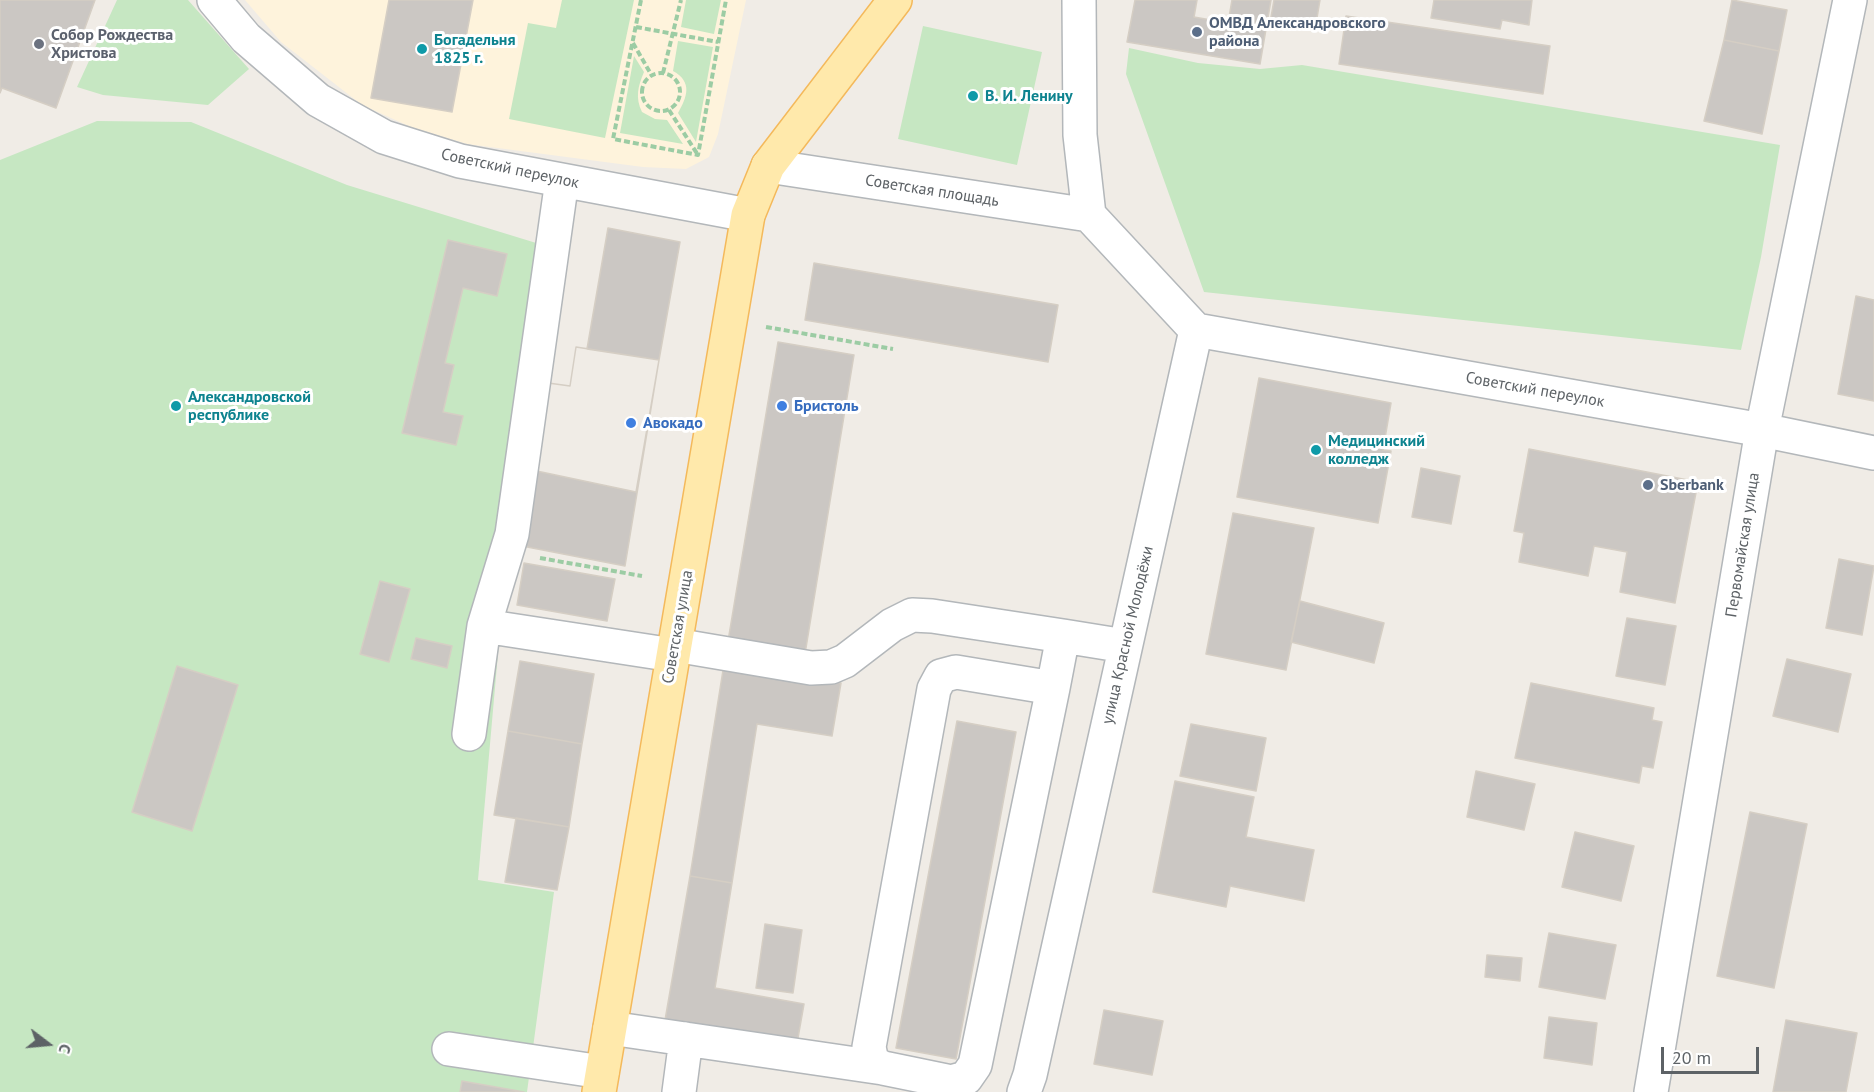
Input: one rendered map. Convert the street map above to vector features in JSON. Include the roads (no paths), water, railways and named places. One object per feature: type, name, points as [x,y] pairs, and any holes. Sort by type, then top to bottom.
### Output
[{"type":"main road","points":[[768,166],[895,0]]},
{"type":"main road","name":"Советская улица","points":[[600,1082],[747,215],[768,166]]},
{"type":"street","name":"Советский переулок","points":[[214,0],[246,38],[318,100],[384,137],[460,161],[747,215]]},
{"type":"street","points":[[1079,0],[1080,135],[1089,215],[1196,330]]},
{"type":"street","name":"Первомайская улица","points":[[1651,1092],[1762,430],[1850,0]]},
{"type":"street","name":"Советская площадь","points":[[768,166],[1089,215]]},
{"type":"street","points":[[470,734],[484,626],[512,534],[562,180]]},
{"type":"street","name":"Советский переулок","points":[[1196,330],[1762,430],[1874,453]]},
{"type":"street","name":"улица Красной Молодёжи","points":[[1024,1092],[1033,1063],[1196,330]]},
{"type":"street","points":[[484,626],[811,668],[831,667],[845,661],[892,625],[912,615],[932,616],[1125,646]]},
{"type":"street","points":[[610,1028],[883,1068],[951,1082],[966,1078],[975,1065],[1063,636]]},
{"type":"street","points":[[883,1068],[872,1062],[869,1047],[934,689],[941,676],[956,672],[1053,688]]},
{"type":"street","points":[[679,1092],[686,1039]]},
{"type":"street","points":[[449,1049],[600,1082]]},
{"type":"place","name":"ОМВД Александровского района","points":[[1197,32]]},
{"type":"place","name":"Собор Рождества Христова","points":[[39,44]]},
{"type":"place","name":"Богадельня 1825 г.","points":[[422,49]]},
{"type":"place","name":"В. И. Ленину","points":[[973,96]]},
{"type":"place","name":"Александровской республике","points":[[176,406]]},
{"type":"place","name":"Бристоль","points":[[782,406]]},
{"type":"place","name":"Авокадо","points":[[631,423]]},
{"type":"place","name":"Медицинский колледж","points":[[1316,450]]},
{"type":"place","name":"Sberbank","points":[[1648,485]]}]
